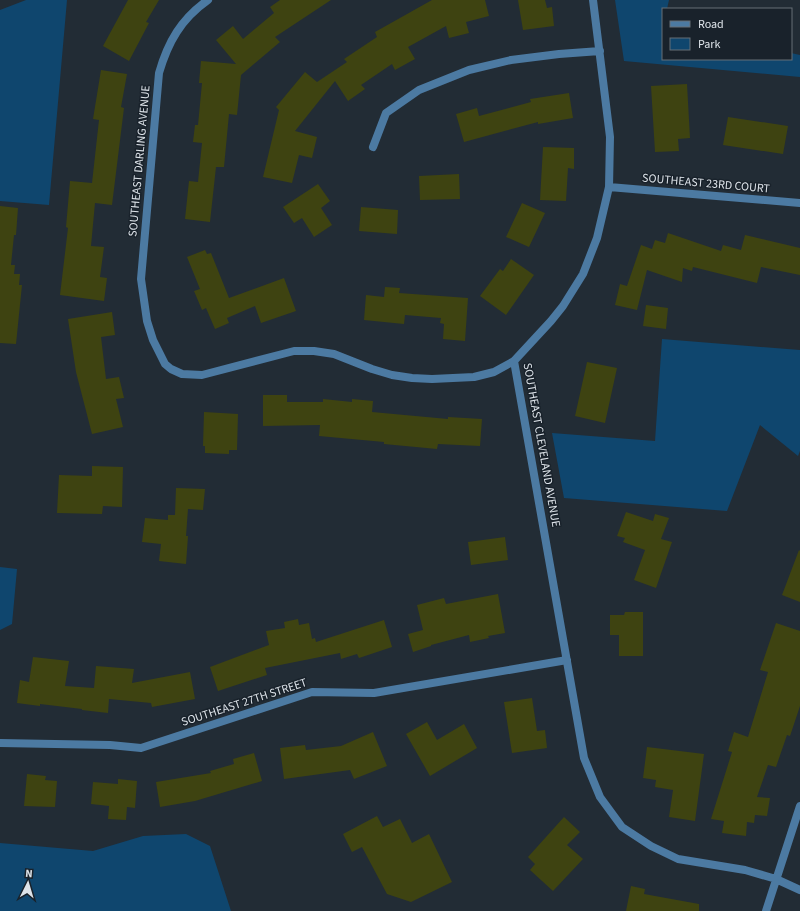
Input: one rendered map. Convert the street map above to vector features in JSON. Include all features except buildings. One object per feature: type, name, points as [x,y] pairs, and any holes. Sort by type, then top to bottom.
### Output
[{"type":"street","name":"SOUTHEAST DARLING AVENUE","points":[[208,0],[186,19],[174,35],[165,53],[159,73],[141,279],[147,321],[153,340],[165,364],[171,369],[182,374],[202,375],[294,351],[314,350],[334,354],[392,375],[432,379],[474,377],[494,372],[514,361]]},
{"type":"street","name":"SOUTHEAST CLEVELAND AVENUE","points":[[593,0],[610,137],[609,187],[597,238],[583,274],[559,311],[514,361],[584,758],[600,797],[622,827],[651,846],[678,859],[745,870],[776,879],[800,890]]},
{"type":"street","points":[[374,147],[386,113],[419,90],[469,70],[511,60],[600,51]]},
{"type":"street","name":"SOUTHEAST 23RD COURT","points":[[609,187],[800,203]]},
{"type":"street","name":"SOUTHEAST 27TH STREET","points":[[0,743],[110,745],[141,748],[312,692],[374,693],[567,660]]},
{"type":"street","points":[[766,911],[800,806]]},
{"type":"green space","points":[[26,0],[67,0],[49,205],[0,201],[0,10]]},
{"type":"green space","points":[[615,0],[669,0],[667,8],[662,8],[662,60],[792,60],[792,53],[800,55],[800,77],[624,61]]},
{"type":"green space","points":[[662,339],[800,350],[800,451],[798,456],[760,425],[727,511],[564,498],[552,433],[655,441]]},
{"type":"green space","points":[[0,567],[17,569],[12,624],[0,630]]},
{"type":"green space","points":[[186,834],[210,846],[231,911],[0,911],[0,843],[93,851],[143,836]]}]
